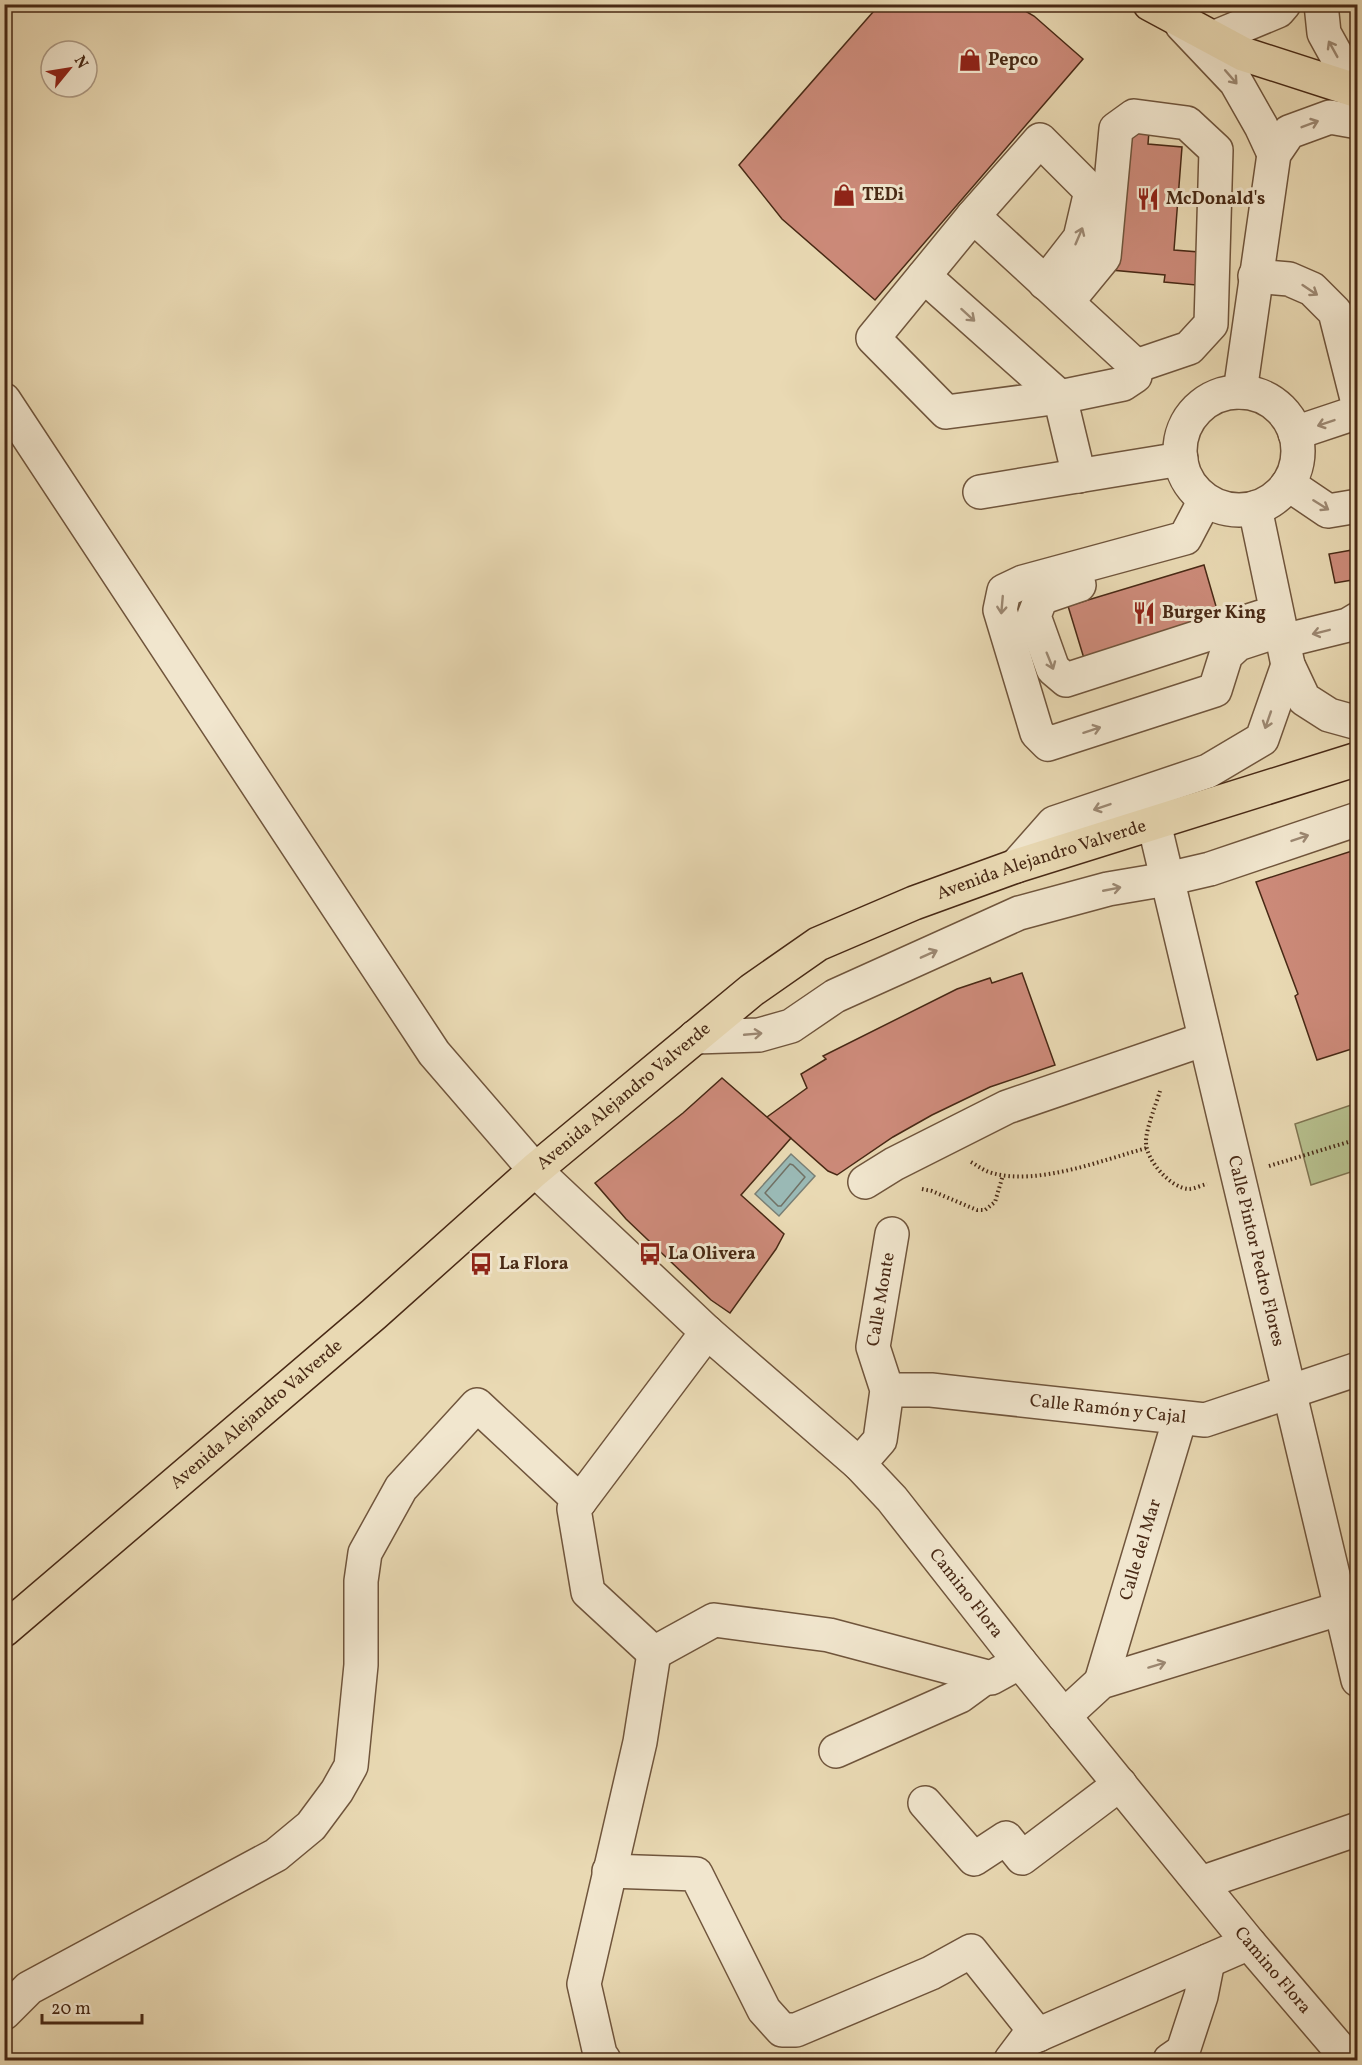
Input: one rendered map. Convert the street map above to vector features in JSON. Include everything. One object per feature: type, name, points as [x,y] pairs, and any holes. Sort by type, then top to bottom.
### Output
[{"type":"main road","points":[[1164,12],[1243,54],[1357,102]]},
{"type":"main road","name":"Avenida Alejandro Valverde","points":[[4,1630],[365,1322],[535,1170],[752,990],[818,944],[914,903],[1016,866],[1358,759]]},
{"type":"street","points":[[1213,38],[1278,11],[1284,4]]},
{"type":"street","points":[[1240,392],[1274,154],[1289,132],[1330,117],[1357,102],[1324,33],[1321,4]]},
{"type":"street","points":[[1164,12],[1236,82],[1274,154]]},
{"type":"street","points":[[1056,293],[1104,257],[1116,129],[1134,116],[1187,123],[1216,150],[1211,324],[1189,348],[1136,366]]},
{"type":"street","points":[[1056,293],[1080,238],[1091,191],[1040,140],[973,216],[873,338],[946,412],[1060,397],[1123,384],[1135,376],[1136,366]]},
{"type":"street","points":[[973,216],[1136,366]]},
{"type":"street","points":[[924,276],[1060,397],[1079,476]]},
{"type":"street","points":[[1255,276],[1289,279],[1312,289],[1335,312],[1358,403]]},
{"type":"street","points":[[1231,392],[1252,393],[1271,401],[1286,415],[1295,433],[1298,445],[1296,465],[1288,484],[1274,499],[1255,508],[1238,510],[1218,506],[1205,500],[1192,488],[1182,470],[1179,449],[1183,429],[1194,411],[1211,398],[1231,392]]},
{"type":"street","name":"Camino Flora","points":[[4,400],[434,1053],[535,1170],[707,1332],[859,1464],[892,1498],[1020,1662],[1249,1943],[1349,2061]]},
{"type":"street","points":[[1295,433],[1358,412]]},
{"type":"street","points":[[980,492],[1181,459]]},
{"type":"street","points":[[1288,484],[1328,511],[1358,506]]},
{"type":"street","points":[[1205,500],[1185,538],[1171,556],[1041,598],[1034,616],[1053,669],[1066,680],[1348,625],[1358,619]]},
{"type":"street","points":[[1255,508],[1282,637],[1304,699],[1329,715],[1358,723]]},
{"type":"street","points":[[1185,538],[1023,582],[1004,591],[1000,610],[1037,733],[1048,744],[1215,690],[1226,655],[1238,644],[1282,637]]},
{"type":"street","points":[[1016,866],[1054,823],[1209,771],[1262,739],[1282,637]]},
{"type":"street","points":[[695,1037],[759,1035],[791,1026],[835,996],[1019,914],[1108,889],[1210,869],[1358,819]]},
{"type":"street","name":"Calle Pintor Pedro Flores","points":[[1154,823],[1289,1391],[1349,1606],[1358,1680]]},
{"type":"street","points":[[865,1182],[894,1164],[1006,1107],[1205,1039]]},
{"type":"street","name":"Calle Monte","points":[[859,1464],[880,1440],[887,1390],[873,1347],[892,1234]]},
{"type":"street","points":[[654,1653],[588,1592],[574,1509],[707,1332]]},
{"type":"street","name":"Calle Ramón y Cajal","points":[[887,1390],[931,1390],[1205,1420],[1358,1369]]},
{"type":"street","points":[[4,2013],[29,1988],[276,1855],[311,1826],[337,1791],[351,1766],[362,1665],[361,1581],[365,1553],[401,1488],[477,1405],[580,1501]]},
{"type":"street","name":"Calle del Mar","points":[[1101,1682],[1180,1418]]},
{"type":"street","points":[[1064,1716],[1101,1682],[1349,1606]]},
{"type":"street","points":[[654,1653],[714,1620],[829,1635],[991,1678],[1020,1662]]},
{"type":"street","points":[[604,2061],[600,2054],[584,1984],[640,1742],[654,1653]]},
{"type":"street","points":[[836,1751],[960,1696],[986,1677]]},
{"type":"street","points":[[925,1803],[974,1859],[1006,1838],[1022,1858],[1120,1785]]},
{"type":"street","points":[[1201,1883],[1358,1829]]},
{"type":"street","points":[[609,1871],[696,1874],[764,2010],[782,2030],[796,2030],[911,1982],[971,1951],[1038,2035]]},
{"type":"street","points":[[1011,2061],[1026,2040],[1249,1943]]},
{"type":"street","points":[[1170,2061],[1183,2051],[1201,1996],[1208,1961]]},
{"type":"path","points":[[950,1136],[969,1160],[989,1173],[1014,1178],[1044,1175],[1147,1148]]},
{"type":"path","points":[[918,1188],[932,1191],[977,1210],[985,1210],[995,1202],[1003,1175]]},
{"type":"green space","points":[[1357,1103],[1357,1170],[1311,1185],[1295,1124]]},
{"type":"water","points":[[791,1154],[815,1176],[779,1216],[755,1194]]},
{"type":"building","points":[[880,4],[1013,4],[1034,16],[1083,59],[875,300],[782,219],[739,165]]},
{"type":"building","name":"McDonald's","points":[[1127,130],[1149,131],[1148,144],[1182,147],[1174,250],[1199,252],[1196,285],[1164,282],[1165,275],[1111,270]]},
{"type":"building","points":[[1358,549],[1358,579],[1335,583],[1329,554]]},
{"type":"building","name":"Burger King","points":[[1204,565],[1220,620],[1086,665],[1068,606]]},
{"type":"building","points":[[1358,849],[1358,1047],[1317,1060],[1295,996],[1298,994],[1256,882]]},
{"type":"building","points":[[1022,973],[1055,1065],[990,1087],[932,1115],[893,1137],[837,1175],[828,1171],[767,1117],[807,1088],[801,1074],[826,1059],[823,1056],[957,989],[990,978],[992,983]]},
{"type":"building","points":[[722,1078],[791,1138],[741,1195],[784,1234],[776,1249],[730,1313],[711,1300],[626,1219],[595,1183],[683,1113]]},
{"type":"place","name":"Pepco","points":[[970,60]]},
{"type":"place","name":"TEDi","points":[[844,195]]},
{"type":"place","name":"McDonald's","points":[[1148,199]]},
{"type":"place","name":"Burger King","points":[[1144,613]]},
{"type":"place","name":"La Olivera","points":[[650,1254]]},
{"type":"place","name":"La Flora","points":[[481,1264]]}]
